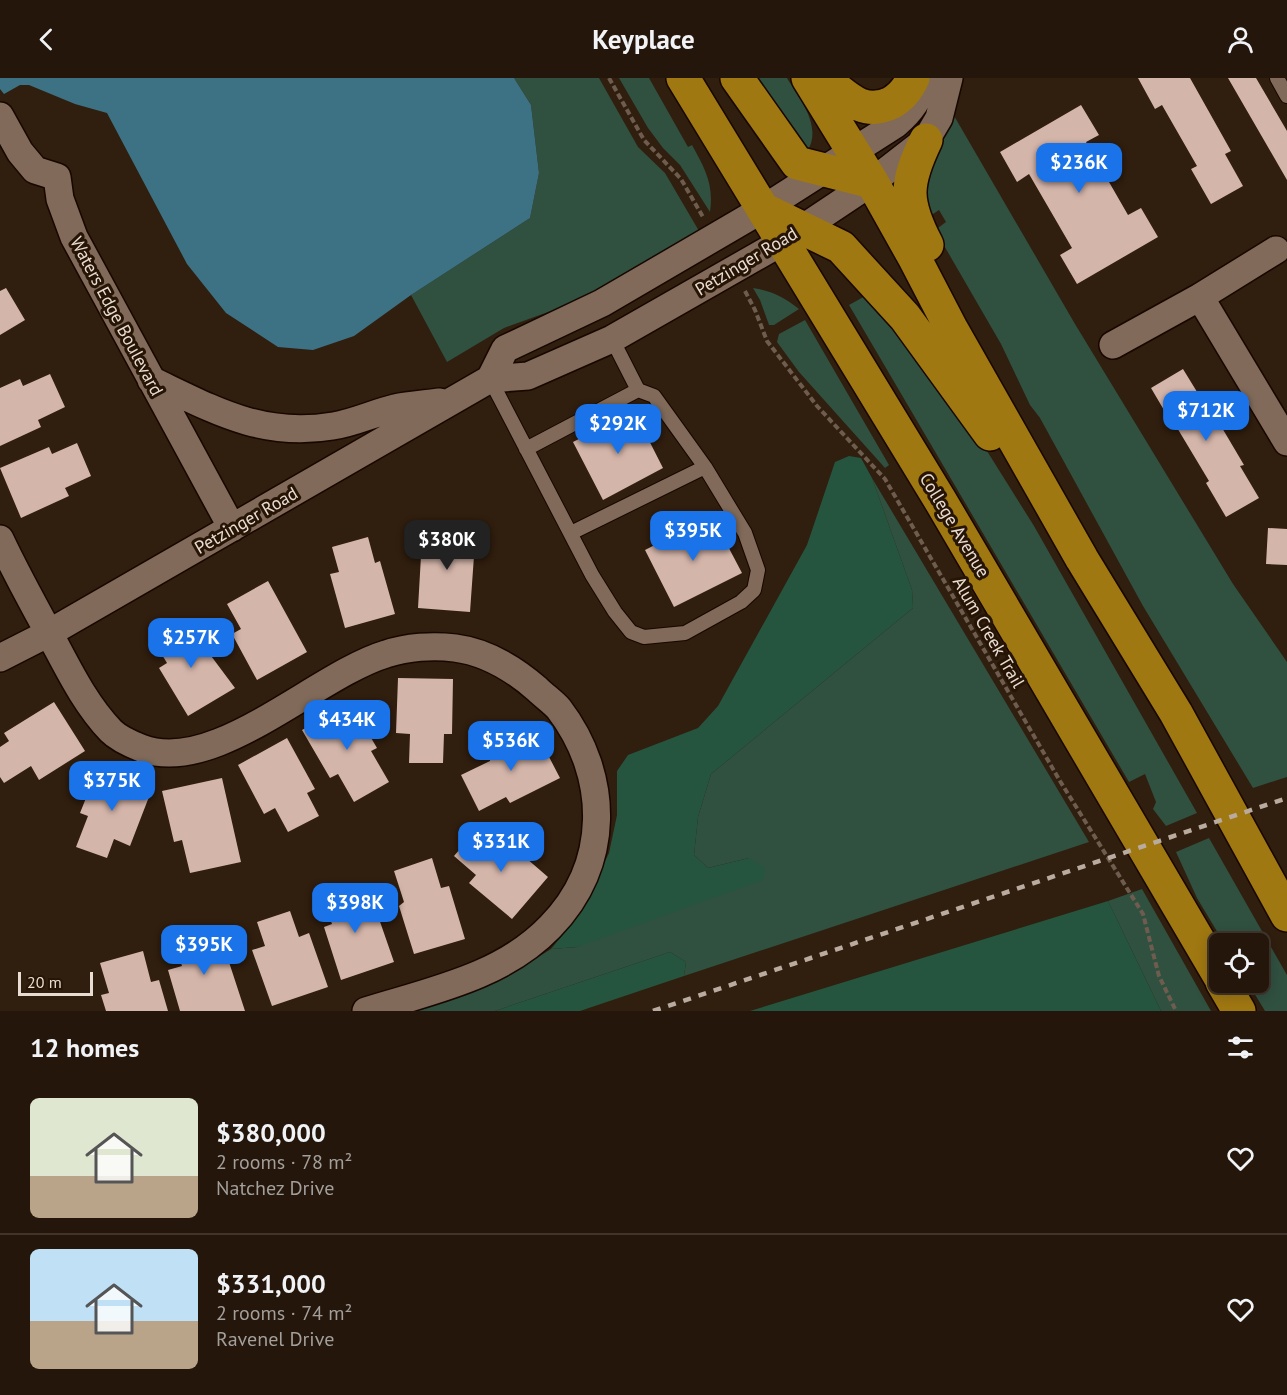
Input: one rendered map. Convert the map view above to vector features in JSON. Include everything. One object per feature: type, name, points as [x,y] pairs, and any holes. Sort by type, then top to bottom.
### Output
[{"type":"highway","name":"College Avenue","points":[[682,78],[763,209],[792,235],[1001,602],[1209,958]]},
{"type":"highway","points":[[737,78],[796,163],[872,182]]},
{"type":"highway","points":[[808,78],[872,182],[994,405],[1082,559],[1176,713],[1287,915]]},
{"type":"highway","points":[[823,78],[850,99],[864,107],[874,108],[882,107],[898,99],[913,78]]},
{"type":"highway","points":[[926,140],[912,168],[909,194],[913,218],[978,334],[994,405]]},
{"type":"highway","points":[[792,235],[841,247],[905,317],[1082,559]]},
{"type":"highway","points":[[1228,993],[1239,1011]]},
{"type":"street","name":"Petzinger Road","points":[[490,379],[505,349],[602,303],[763,209],[896,124],[910,112],[918,99],[924,78]]},
{"type":"street","name":"Petzinger Road","points":[[0,658],[49,633],[490,379],[528,376],[612,339],[792,235],[872,182],[926,140],[939,118],[949,78]]},
{"type":"street","name":"Waters Edge Boulevard","points":[[0,116],[20,152],[35,170],[57,177],[60,199],[74,237],[232,528]]},
{"type":"street","points":[[1113,345],[1200,297],[1276,250]]},
{"type":"street","points":[[1200,297],[1287,442]]},
{"type":"street","points":[[152,380],[220,413],[260,426],[295,430],[336,426],[397,408],[452,401]]},
{"type":"street","points":[[0,539],[29,598],[79,687],[112,732],[145,750],[175,752],[205,748],[271,715],[342,672],[383,654],[403,649],[456,648],[483,655],[507,666],[527,680],[557,708],[583,747],[592,774],[597,826],[584,879],[564,911],[526,949],[499,965],[469,979],[366,1011]]},
{"type":"lane","points":[[1277,78],[1287,96]]},
{"type":"lane","points":[[490,379],[592,575],[615,612],[631,632],[644,637],[685,633],[741,602],[754,590],[758,570],[745,533],[705,467],[654,396],[638,390],[612,339]]},
{"type":"lane","points":[[526,449],[638,390]]},
{"type":"lane","points":[[571,533],[705,467]]},
{"type":"path","points":[[609,78],[644,140],[681,179],[704,219]]},
{"type":"path","name":"Alum Creek Trail","points":[[743,289],[755,310],[767,341],[817,406],[885,479],[1060,781],[1143,914],[1160,976],[1176,1011]]},
{"type":"green space","points":[[514,78],[599,78],[638,147],[665,173],[699,231],[587,298],[504,328],[447,362],[411,295],[530,218],[539,173],[531,105]]},
{"type":"green space","points":[[619,78],[649,78],[688,147],[692,145],[704,169],[711,193],[710,212],[680,165],[648,128]]},
{"type":"green space","points":[[749,78],[787,78],[803,104],[811,123],[811,142],[807,152]]},
{"type":"green space","points":[[953,114],[1075,324],[1233,584],[1287,662],[1287,777],[1253,788],[1143,606],[1040,418],[1030,405],[1001,344],[935,230],[946,222],[939,210],[927,218],[922,177]]},
{"type":"green space","points":[[753,288],[778,295],[799,309],[774,325],[769,325]]},
{"type":"green space","points":[[867,295],[987,451],[1034,526],[1197,813],[1166,826],[1153,809],[1156,802],[1145,774],[1129,782],[849,305]]},
{"type":"green space","points":[[805,320],[889,465],[885,468],[799,372],[777,342],[779,334]]},
{"type":"green space","points":[[849,456],[861,458],[872,478],[912,590],[913,608],[711,774],[698,817],[694,855],[708,868],[749,858],[765,868],[763,880],[577,947],[551,949],[579,915],[609,853],[617,815],[617,771],[628,755],[698,728],[718,706],[807,545],[835,462]]},
{"type":"green space","points":[[872,478],[1089,842],[684,976],[686,962],[670,952],[495,1011],[405,1011],[505,978],[551,949],[577,947],[749,858],[708,868],[694,855],[698,817],[711,774],[913,608],[912,590]]},
{"type":"green space","points":[[1209,838],[1263,933],[1218,933],[1197,898],[1176,852]]},
{"type":"green space","points":[[1142,889],[1211,1011],[1161,1011],[1108,901]]},
{"type":"green space","points":[[1108,901],[1161,1011],[750,1011]]},
{"type":"green space","points":[[1269,943],[1287,975],[1287,1011],[1265,1011],[1254,993],[1269,993]]},
{"type":"green space","points":[[670,952],[686,962],[684,976],[580,1011],[495,1011]]},
{"type":"water","points":[[0,78],[514,78],[531,105],[539,173],[530,218],[411,295],[354,336],[313,350],[278,347],[226,313],[187,264],[107,113],[75,104],[29,85],[20,85],[4,94],[0,89]]},
{"type":"building","points":[[1138,78],[1190,78],[1231,151],[1225,154],[1243,186],[1211,204],[1191,169],[1197,166],[1162,105],[1155,109]]},
{"type":"building","points":[[1228,78],[1256,78],[1287,131],[1287,180]]},
{"type":"building","points":[[1081,105],[1099,135],[1086,142],[1128,215],[1141,208],[1158,237],[1077,284],[1060,255],[1072,248],[1029,174],[1017,182],[1000,152]]},
{"type":"building","points":[[6,288],[25,320],[0,335],[0,291]]},
{"type":"building","points":[[1183,369],[1202,400],[1205,399],[1244,465],[1240,466],[1259,498],[1226,517],[1206,483],[1209,481],[1151,388]]},
{"type":"building","points":[[50,374],[65,407],[38,420],[41,427],[0,446],[0,388],[20,379],[23,386]]},
{"type":"building","points":[[634,411],[663,468],[603,500],[573,442]]},
{"type":"building","points":[[77,443],[91,476],[65,488],[69,496],[21,518],[0,468],[49,447],[52,454]]},
{"type":"building","points":[[712,516],[742,573],[674,607],[645,550]]},
{"type":"building","points":[[433,525],[470,528],[469,556],[474,556],[470,612],[418,608],[421,556],[430,556]]},
{"type":"building","points":[[1268,528],[1287,529],[1287,565],[1266,564]]},
{"type":"building","points":[[368,537],[375,563],[380,561],[395,614],[345,628],[330,574],[339,572],[332,547]]},
{"type":"building","points":[[268,581],[307,652],[257,680],[232,634],[241,629],[227,604]]},
{"type":"building","points":[[185,621],[235,688],[188,716],[159,668],[167,663],[153,640]]},
{"type":"building","points":[[398,678],[453,679],[452,734],[444,734],[443,763],[409,763],[410,734],[396,733]]},
{"type":"building","points":[[54,702],[85,751],[39,780],[31,766],[4,783],[0,777],[0,747],[9,741],[4,733]]},
{"type":"building","points":[[350,702],[377,748],[371,751],[389,782],[354,802],[338,774],[330,778],[302,730]]},
{"type":"building","points":[[535,730],[560,778],[510,803],[506,797],[479,811],[461,775],[490,761],[491,752]]},
{"type":"building","points":[[287,738],[315,789],[307,793],[319,816],[288,832],[275,808],[264,814],[238,765]]},
{"type":"building","points":[[98,768],[152,789],[130,846],[114,839],[107,858],[76,847],[88,816],[80,813]]},
{"type":"building","points":[[222,778],[241,862],[190,873],[182,840],[174,842],[162,791]]},
{"type":"building","points":[[478,828],[498,846],[504,839],[548,877],[512,919],[469,883],[476,875],[454,856]]},
{"type":"building","points":[[432,858],[441,888],[449,886],[465,939],[414,954],[399,906],[404,902],[394,871]]},
{"type":"building","points":[[360,885],[370,915],[377,913],[394,962],[341,980],[324,927],[332,924],[323,898]]},
{"type":"building","points":[[290,911],[299,937],[309,933],[328,987],[272,1006],[252,950],[265,946],[257,922]]},
{"type":"building","points":[[211,928],[220,957],[228,959],[245,1011],[180,1011],[168,970],[182,966],[174,940]]},
{"type":"building","points":[[143,951],[151,982],[159,980],[168,1011],[106,1011],[101,995],[109,993],[100,963]]},
{"type":"railway","points":[[653,1011],[1287,798]]}]
